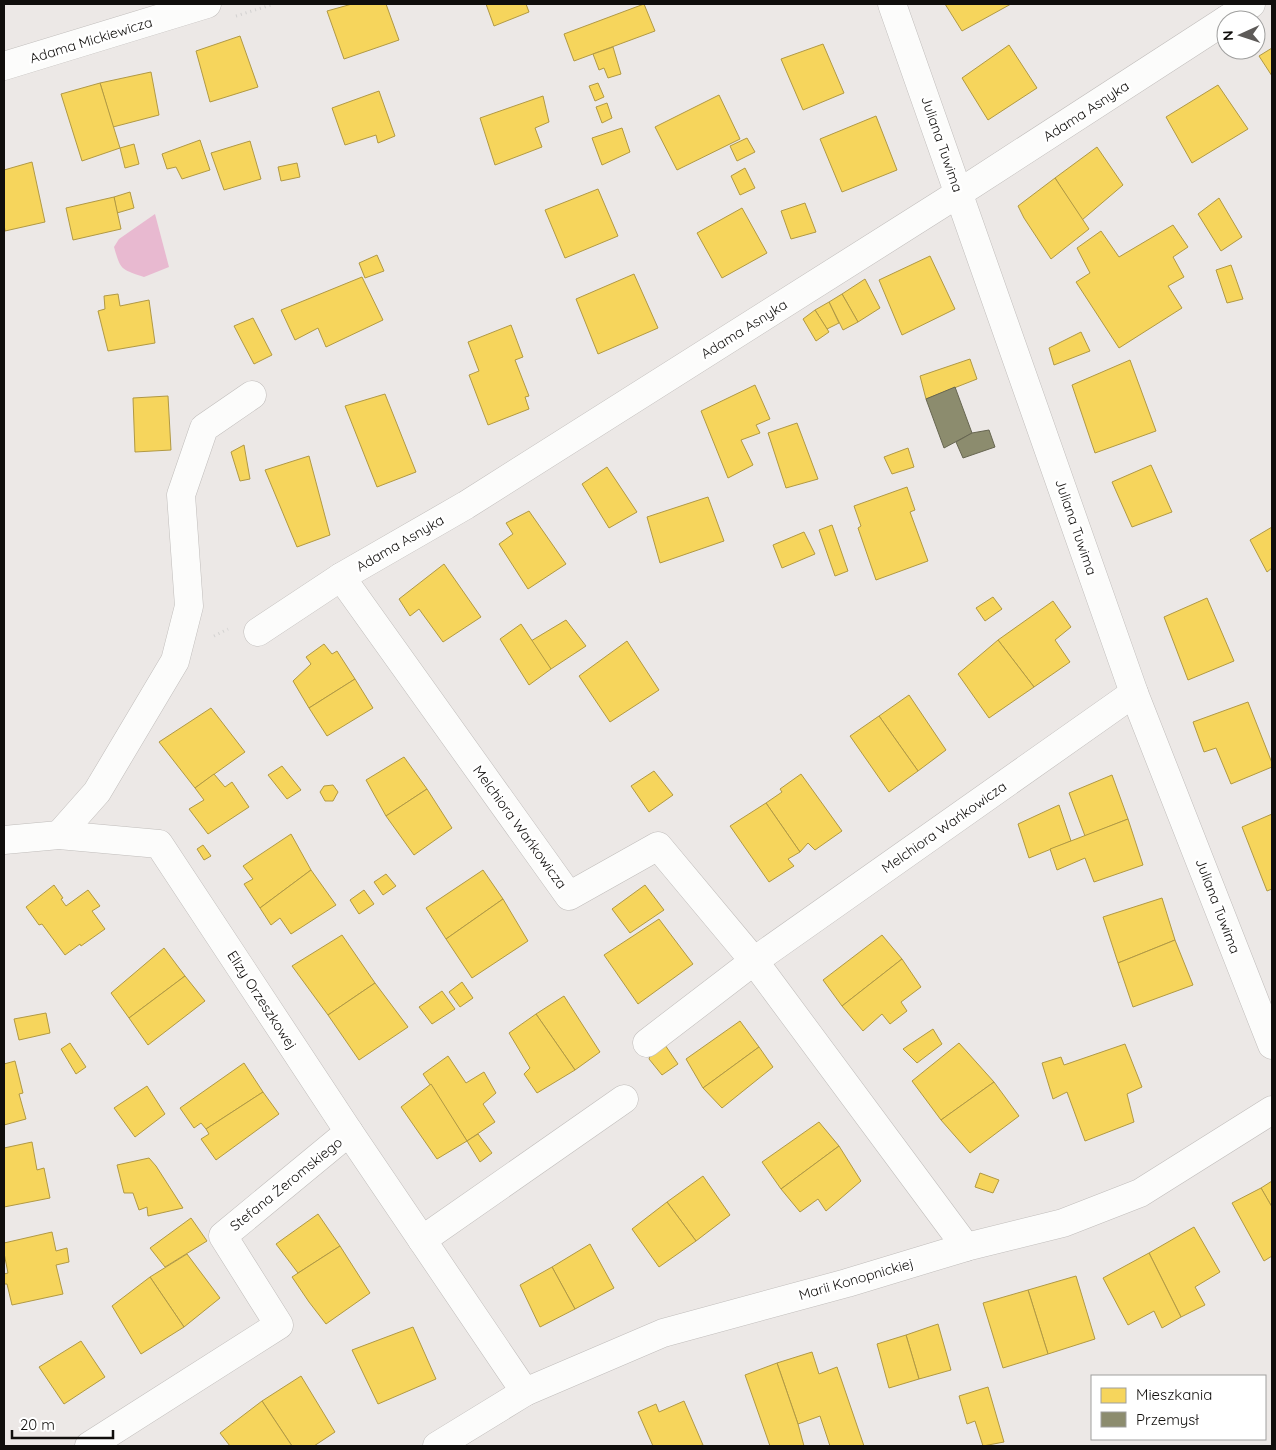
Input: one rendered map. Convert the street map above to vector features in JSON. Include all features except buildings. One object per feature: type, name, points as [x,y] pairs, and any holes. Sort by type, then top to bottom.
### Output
[{"type":"street","name":"Adama Mickiewicza","points":[[4,66],[207,4]]},
{"type":"street","name":"Juliana Tuwima","points":[[892,4],[1134,694],[1272,1045]]},
{"type":"street","name":"Adama Asnyka","points":[[258,632],[341,578],[474,500],[959,193],[1216,26]]},
{"type":"street","points":[[59,835],[97,792],[175,662],[189,606],[181,494],[204,428],[252,395]]},
{"type":"street","name":"Melchiora Wańkowicza","points":[[341,578],[570,896],[658,846],[754,961],[966,1247]]},
{"type":"street","name":"Melchiora Wańkowicza","points":[[754,961],[1134,694]]},
{"type":"street","name":"Elizy Orzeszkowej","points":[[4,840],[59,835],[159,844],[349,1132],[524,1392]]},
{"type":"street","points":[[648,1043],[754,961]]},
{"type":"street","points":[[422,1240],[624,1099]]},
{"type":"street","name":"Marii Konopnickiej","points":[[437,1446],[524,1392],[663,1334],[966,1247],[1063,1223],[1140,1193],[1272,1110]]},
{"type":"street","name":"Stefana Żeromskiego","points":[[89,1446],[279,1325],[223,1236],[349,1132]]},
{"type":"shaded area","points":[[155,214],[169,267],[144,277],[123,268],[118,261],[114,247],[119,239]]}]
